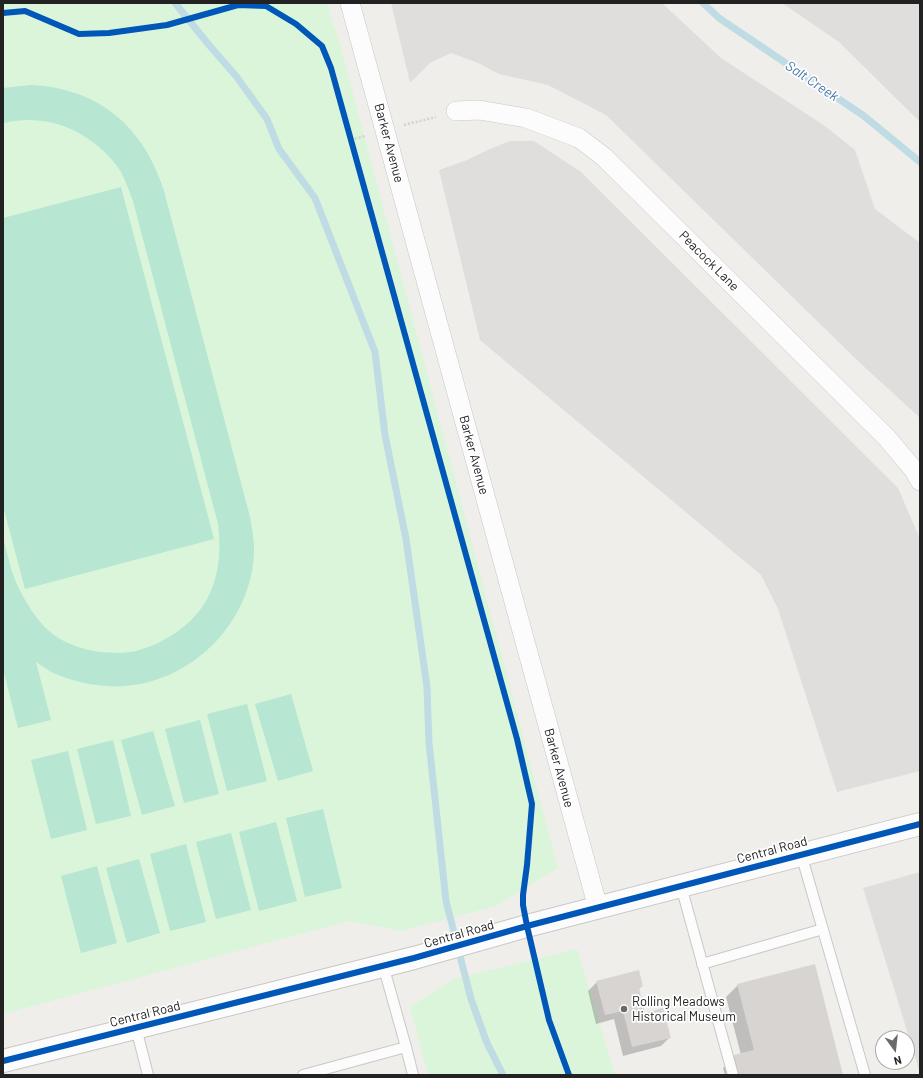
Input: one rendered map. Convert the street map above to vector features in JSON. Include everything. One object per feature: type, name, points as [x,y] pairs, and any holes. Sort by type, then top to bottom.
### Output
[{"type":"street","name":"Barker Avenue","points":[[350,3],[598,908]]},
{"type":"street","name":"Peacock Lane","points":[[456,111],[479,110],[526,118],[579,138],[604,157],[887,438],[914,470],[920,481]]},
{"type":"street","name":"Central Road","points":[[3,1061],[383,965],[801,854],[920,824]]},
{"type":"lane","points":[[801,854],[865,1075]]},
{"type":"lane","points":[[681,886],[733,1075]]},
{"type":"lane","points":[[702,964],[823,930]]},
{"type":"lane","points":[[383,965],[413,1075]]},
{"type":"lane","points":[[136,1028],[148,1075]]},
{"type":"lane","points":[[303,1075],[406,1047]]},
{"type":"path","points":[[349,133],[353,148]]},
{"type":"shaded area","points":[[391,3],[662,3],[721,58],[825,126],[855,150],[875,209],[920,243],[920,420],[918,416],[859,362],[606,115],[548,85],[499,74],[478,63],[451,53],[430,63],[410,83]]},
{"type":"shaded area","points":[[782,3],[920,3],[920,122],[839,42]]},
{"type":"shaded area","points":[[510,141],[534,141],[581,172],[898,488],[920,539],[920,771],[837,792],[778,609],[761,575],[480,340],[439,170],[467,160]]},
{"type":"shaded area","points":[[920,872],[920,1073],[915,1057],[915,1030],[907,1030],[863,888]]},
{"type":"green space","points":[[3,3],[327,3],[341,48],[558,868],[496,906],[401,931],[349,921],[3,1014]]},
{"type":"green space","points":[[31,85],[55,88],[78,94],[98,103],[116,115],[131,130],[144,148],[155,168],[164,191],[250,517],[254,550],[251,576],[243,600],[231,622],[215,642],[196,659],[174,672],[150,682],[125,686],[87,684],[68,679],[51,672],[36,662],[51,720],[18,728],[3,669],[3,538],[17,584],[36,617],[42,624],[53,635],[72,645],[93,651],[110,653],[139,650],[161,642],[181,629],[198,613],[205,603],[216,576],[219,559],[218,524],[133,201],[126,182],[119,168],[108,155],[77,132],[54,123],[41,121],[29,120],[3,123],[3,88]]},
{"type":"green space","points":[[121,187],[214,539],[25,589],[3,506],[3,218]]},
{"type":"green space","points":[[291,694],[313,771],[278,781],[255,704]]},
{"type":"green space","points":[[247,704],[267,781],[227,791],[207,714]]},
{"type":"green space","points":[[200,720],[219,794],[184,803],[165,729]]},
{"type":"green space","points":[[153,731],[175,806],[142,815],[121,740]]},
{"type":"green space","points":[[113,740],[131,816],[96,824],[77,749]]},
{"type":"green space","points":[[68,751],[87,830],[51,839],[31,760]]},
{"type":"green space","points":[[323,809],[342,888],[305,897],[286,818]]},
{"type":"green space","points":[[276,822],[297,901],[259,911],[239,832]]},
{"type":"green space","points":[[231,833],[251,910],[216,919],[196,842]]},
{"type":"green space","points":[[186,844],[206,922],[170,931],[150,854]]},
{"type":"green space","points":[[139,859],[160,933],[127,943],[106,868]]},
{"type":"green space","points":[[97,866],[117,943],[81,953],[61,876]]},
{"type":"green space","points":[[577,949],[615,1075],[428,1075],[410,1007],[453,979]]},
{"type":"building","points":[[815,964],[843,1075],[739,1075],[734,1055],[754,1050],[737,984]]},
{"type":"building","name":"Rolling Meadows Historical Museum","points":[[639,970],[643,986],[639,988],[645,1013],[663,1008],[671,1038],[632,1047],[623,1011],[605,1015],[596,981]]},
{"type":"waterway","points":[[175,3],[236,76],[267,119],[279,149],[315,198],[375,352],[385,435],[406,539],[427,687],[429,743],[446,901],[471,999],[487,1043],[503,1075]]},
{"type":"waterway","name":"Salt Creek","points":[[703,3],[719,18],[864,116],[920,162]]},
{"type":"cycle path","points":[[3,13],[25,11],[79,34],[109,33],[167,25],[238,5],[266,6],[296,24],[322,46],[331,68],[517,739],[532,804],[523,905],[549,1020],[569,1075]]},
{"type":"cycle path","points":[[3,1061],[414,958],[527,926],[920,824]]},
{"type":"place","name":"Rolling Meadows Historical Museum","points":[[624,1009]]}]
